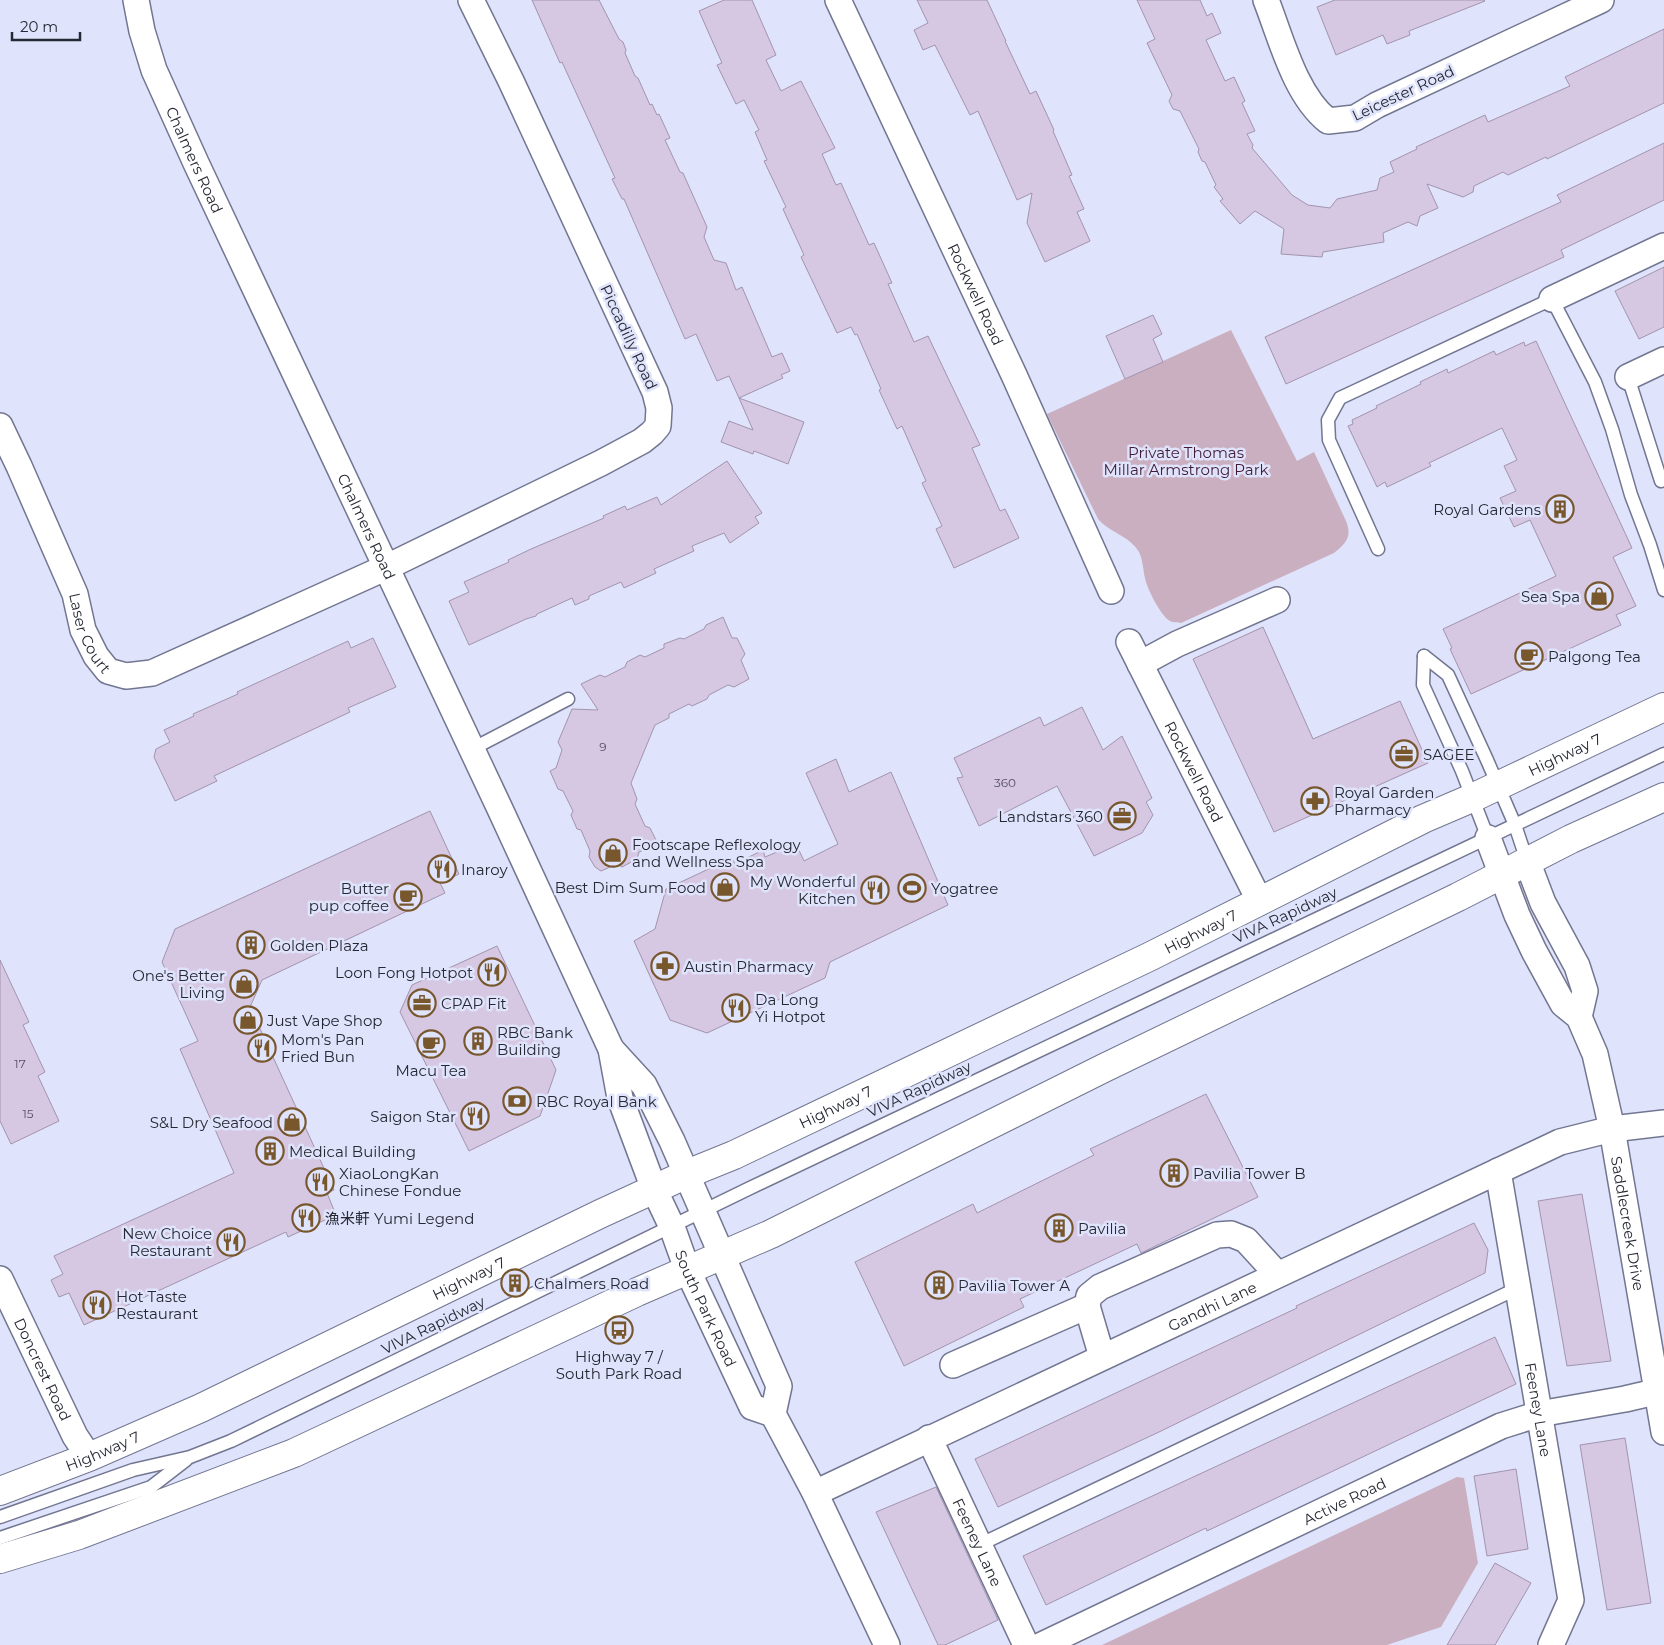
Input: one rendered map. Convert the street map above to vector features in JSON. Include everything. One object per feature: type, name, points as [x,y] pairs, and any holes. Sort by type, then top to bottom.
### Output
[{"type":"main road","name":"Highway 7","points":[[0,1491],[89,1457],[201,1408],[600,1214],[687,1174],[734,1156],[1151,956],[1423,819],[1498,786],[1664,707]]},
{"type":"main road","points":[[0,1560],[79,1535],[294,1453],[688,1270],[771,1234],[1104,1068],[1664,797]]},
{"type":"street","name":"Chalmers Road","points":[[136,0],[142,31],[154,70],[204,181],[612,1049],[620,1098],[654,1189]]},
{"type":"street","name":"Piccadilly Road","points":[[387,567],[601,463],[652,434],[658,426],[657,397],[472,0]]},
{"type":"street","name":"Rockwell Road","points":[[838,0],[1014,376],[1111,591]]},
{"type":"street","name":"Leicester Road","points":[[1266,0],[1291,65],[1305,93],[1317,112],[1328,121],[1355,118],[1570,7],[1601,0]]},
{"type":"street","points":[[1552,300],[1664,246]]},
{"type":"street","points":[[1628,377],[1664,360]]},
{"type":"street","name":"Laser Court","points":[[0,426],[75,594],[83,630],[96,656],[108,671],[126,676],[152,673],[387,567]]},
{"type":"street","points":[[1140,664],[1177,644],[1277,600]]},
{"type":"street","name":"Rockwell Road","points":[[1129,642],[1260,902]]},
{"type":"street","name":"Saddlecreek Drive","points":[[1488,838],[1501,875],[1534,951],[1562,1004],[1579,1017],[1595,1054],[1612,1129],[1661,1391],[1664,1432]]},
{"type":"street","points":[[1527,862],[1543,903],[1578,966],[1585,991],[1579,1017]]},
{"type":"street","name":"Chalmers Road","points":[[612,1049],[644,1085],[704,1211],[722,1255]]},
{"type":"street","name":"Gandhi Lane","points":[[815,1493],[1560,1142],[1612,1129],[1664,1122]]},
{"type":"street","name":"Feeney Lane","points":[[1498,1171],[1571,1600],[1551,1645]]},
{"type":"street","name":"South Park Road","points":[[654,1189],[672,1227],[688,1270],[752,1407],[773,1414]]},
{"type":"street","points":[[1102,1357],[1087,1306],[1089,1296],[1100,1287],[1217,1235],[1231,1234],[1246,1240],[1277,1274]]},
{"type":"street","points":[[722,1255],[779,1386],[773,1414],[815,1493],[887,1645]]},
{"type":"street","name":"Doncrest Road","points":[[0,1279],[75,1436],[89,1457]]},
{"type":"street","points":[[953,1365],[1087,1306]]},
{"type":"street","name":"Active Road","points":[[1042,1645],[1502,1426],[1539,1414],[1661,1391]]},
{"type":"street","name":"Feeney Lane","points":[[929,1438],[1026,1645]]},
{"type":"lane","points":[[1378,549],[1329,440],[1328,420],[1340,398],[1552,300],[1595,382],[1664,590]]},
{"type":"lane","points":[[1628,377],[1661,481],[1664,480]]},
{"type":"lane","points":[[1488,838],[1423,685],[1424,656],[1448,675],[1498,786],[1527,862]]},
{"type":"lane","points":[[472,750],[568,699]]},
{"type":"lane","name":"VIVA Rapidway","points":[[0,1517],[133,1470],[190,1457],[231,1441],[704,1211],[1664,754]]},
{"type":"lane","points":[[979,1545],[1518,1288]]},
{"type":"lane","name":"VIVA Rapidway","points":[[0,1538],[151,1487],[190,1457]]},
{"type":"green space","name":"Private Thomas Millar Armstrong Park","points":[[1231,330],[1297,461],[1314,452],[1346,521],[1348,535],[1342,546],[1334,553],[1181,623],[1173,622],[1166,618],[1151,595],[1146,583],[1139,552],[1130,542],[1098,519],[1047,414]]},
{"type":"green space","points":[[1457,1477],[1464,1478],[1478,1563],[1441,1627],[1387,1645],[1102,1645]]},
{"type":"building","points":[[532,0],[599,0],[619,39],[623,42],[626,50],[625,53],[635,76],[638,78],[650,105],[652,104],[657,115],[659,114],[670,138],[665,140],[680,172],[683,173],[707,227],[704,237],[714,260],[726,263],[736,290],[742,287],[772,357],[782,353],[790,371],[781,375],[783,378],[739,398],[729,376],[717,381],[696,334],[685,339],[624,199],[622,199],[612,179],[615,178]]},
{"type":"building","points":[[724,0],[752,0],[776,55],[766,60],[781,91],[801,81],[835,148],[822,154],[836,185],[841,183],[869,245],[874,243],[892,283],[888,284],[914,342],[928,336],[980,445],[972,448],[1000,511],[1005,509],[1019,538],[954,568],[936,529],[942,526],[922,483],[926,481],[902,426],[897,429],[857,334],[855,335],[851,327],[837,333],[801,257],[804,255],[783,209],[786,207],[764,161],[767,160],[755,132],[759,130],[744,100],[736,104],[717,65],[722,63],[699,11]]},
{"type":"building","points":[[917,0],[987,0],[1030,94],[1036,91],[1054,130],[1072,175],[1069,176],[1084,209],[1077,212],[1090,241],[1045,262],[1027,223],[1032,193],[1017,200],[978,111],[970,115],[935,45],[923,50],[914,30],[928,23]]},
{"type":"building","points":[[1137,0],[1200,0],[1207,16],[1212,13],[1221,33],[1206,40],[1225,81],[1234,77],[1245,101],[1242,103],[1255,131],[1247,134],[1253,145],[1252,148],[1292,195],[1308,205],[1330,208],[1337,199],[1377,190],[1380,178],[1394,172],[1390,162],[1417,149],[1416,147],[1485,115],[1488,122],[1570,86],[1565,77],[1664,29],[1664,103],[1547,159],[1546,157],[1508,175],[1503,172],[1474,186],[1473,192],[1463,197],[1427,184],[1438,208],[1420,216],[1417,226],[1408,222],[1383,233],[1384,242],[1323,252],[1322,257],[1281,254],[1284,229],[1255,211],[1240,224],[1220,201],[1223,199],[1214,187],[1216,185],[1205,162],[1202,161],[1198,152],[1199,149],[1180,111],[1173,109],[1169,101],[1172,95],[1147,43],[1155,39]]},
{"type":"building","points":[[1335,0],[1485,1],[1409,31],[1410,35],[1387,44],[1383,35],[1336,55],[1317,7]]},
{"type":"building","points":[[1664,143],[1664,200],[1561,250],[1564,257],[1286,384],[1265,337],[1561,202],[1557,195]]},
{"type":"building","points":[[1664,267],[1664,327],[1639,339],[1615,291]]},
{"type":"building","points":[[1153,315],[1162,334],[1153,339],[1163,362],[1125,379],[1106,336]]},
{"type":"building","name":"Royal Gardens","points":[[1536,341],[1632,548],[1613,557],[1636,606],[1616,615],[1621,625],[1471,694],[1443,629],[1556,576],[1530,520],[1514,527],[1500,498],[1516,491],[1504,466],[1517,460],[1502,428],[1429,463],[1431,466],[1387,487],[1385,482],[1377,487],[1348,426],[1353,424],[1352,420],[1377,408],[1376,406],[1447,369],[1448,373],[1494,351],[1496,355],[1524,342],[1525,346]]},
{"type":"building","points":[[739,398],[804,422],[788,464],[754,451],[753,454],[721,442],[729,421],[753,430]]},
{"type":"building","points":[[727,461],[762,513],[755,517],[759,523],[730,543],[724,533],[692,546],[694,551],[654,569],[656,573],[624,588],[621,582],[589,596],[589,599],[575,605],[572,598],[469,645],[449,601],[469,592],[464,582],[509,562],[508,560],[531,549],[604,518],[603,516],[625,506],[627,510],[657,497],[661,505]]},
{"type":"building","points":[[723,617],[732,638],[737,638],[745,654],[741,660],[749,679],[734,687],[728,685],[709,695],[707,699],[692,706],[689,704],[669,714],[669,718],[655,725],[631,783],[637,799],[635,804],[645,826],[650,828],[658,844],[639,852],[637,859],[622,867],[617,864],[601,871],[595,867],[589,857],[590,851],[581,830],[577,829],[571,815],[573,811],[563,791],[558,789],[550,771],[556,768],[562,750],[558,742],[572,709],[598,710],[581,684],[600,675],[605,677],[625,667],[627,662],[640,655],[645,657],[664,648],[664,644],[680,638],[684,639]]},
{"type":"building","points":[[1263,627],[1313,739],[1400,701],[1428,763],[1274,832],[1193,659]]},
{"type":"building","points":[[373,638],[396,687],[348,708],[350,712],[214,776],[217,781],[175,801],[154,757],[156,749],[170,742],[164,730],[194,716],[193,714],[238,694],[237,692],[348,641],[351,648]]},
{"type":"building","points":[[1082,707],[1103,750],[1122,736],[1152,798],[1146,802],[1153,815],[1142,833],[1094,856],[1057,786],[979,826],[957,778],[963,777],[954,758],[1040,717],[1044,726]]},
{"type":"building","points":[[836,759],[849,792],[891,772],[948,905],[830,962],[825,978],[707,1033],[670,1020],[634,941],[655,929],[666,889],[732,858],[735,864],[763,850],[765,857],[796,844],[804,861],[838,844],[806,773]]},
{"type":"building","points":[[430,811],[459,874],[440,883],[445,893],[262,980],[250,1007],[334,1190],[327,1193],[336,1215],[288,1237],[286,1232],[84,1325],[69,1293],[59,1297],[51,1280],[63,1274],[54,1256],[234,1173],[180,1049],[198,1041],[162,962],[175,929]]},
{"type":"building","name":"RBC Bank Building","points":[[497,946],[556,1070],[540,1116],[469,1151],[400,1012],[412,985]]},
{"type":"building","points":[[0,960],[29,1022],[23,1025],[45,1072],[38,1076],[59,1121],[11,1144],[0,1121]]},
{"type":"building","name":"Pavilia","points":[[1206,1094],[1258,1197],[1141,1253],[1137,1244],[1020,1299],[1024,1307],[904,1366],[855,1262],[973,1204],[977,1213],[1094,1155],[1090,1149]]},
{"type":"building","points":[[1582,1194],[1611,1361],[1567,1366],[1538,1201]]},
{"type":"building","points":[[1474,1223],[1488,1250],[1485,1273],[1159,1432],[998,1507],[975,1459]]},
{"type":"building","points":[[1495,1337],[1516,1384],[1207,1531],[1206,1528],[1046,1605],[1023,1556]]},
{"type":"building","points":[[1625,1438],[1651,1603],[1607,1610],[1580,1445]]},
{"type":"building","points":[[1516,1469],[1528,1549],[1487,1556],[1474,1476]]},
{"type":"building","points":[[936,1487],[998,1620],[945,1645],[938,1645],[876,1512]]},
{"type":"building","points":[[1495,1563],[1531,1583],[1495,1645],[1447,1645]]},
{"type":"place","name":"Royal Gardens","points":[[1560,509]]},
{"type":"place","name":"Sea Spa","points":[[1599,596]]},
{"type":"place","name":"Palgong Tea","points":[[1529,656]]},
{"type":"place","name":"SAGEE","points":[[1404,754]]},
{"type":"place","name":"Royal Garden Pharmacy","points":[[1315,801]]},
{"type":"place","name":"Landstars 360","points":[[1122,816]]},
{"type":"place","name":"Footscape Reflexology and Wellness Spa","points":[[613,853]]},
{"type":"place","name":"Inaroy","points":[[442,869]]},
{"type":"place","name":"Best Dim Sum Food","points":[[725,887]]},
{"type":"place","name":"Yogatree","points":[[912,888]]},
{"type":"place","name":"My Wonderful Kitchen","points":[[875,890]]},
{"type":"place","name":"Butter pup coffee","points":[[408,897]]},
{"type":"place","name":"Golden Plaza","points":[[251,945]]},
{"type":"place","name":"Austin Pharmacy","points":[[665,966]]},
{"type":"place","name":"Loon Fong Hotpot","points":[[492,972]]},
{"type":"place","name":"One's Better Living","points":[[244,984]]},
{"type":"place","name":"CPAP Fit","points":[[422,1003]]},
{"type":"place","name":"Da Long Yi Hotpot","points":[[736,1008]]},
{"type":"place","name":"Just Vape Shop","points":[[248,1020]]},
{"type":"place","name":"RBC Bank Building","points":[[478,1041]]},
{"type":"place","name":"Macu Tea","points":[[431,1044]]},
{"type":"place","name":"Mom's Pan Fried Bun","points":[[262,1048]]},
{"type":"place","name":"RBC Royal Bank","points":[[517,1101]]},
{"type":"place","name":"Saigon Star","points":[[475,1116]]},
{"type":"place","name":"S&L Dry Seafood","points":[[292,1122]]},
{"type":"place","name":"Medical Building","points":[[270,1151]]},
{"type":"place","name":"Pavilia Tower B","points":[[1174,1173]]},
{"type":"place","name":"XiaoLongKan Chinese Fondue","points":[[320,1182]]},
{"type":"place","name":"漁米軒 Yumi Legend","points":[[306,1218]]},
{"type":"place","name":"Pavilia","points":[[1059,1228]]},
{"type":"place","name":"New Choice Restaurant","points":[[231,1242]]},
{"type":"place","name":"Chalmers Road","points":[[515,1283]]},
{"type":"place","name":"Pavilia Tower A","points":[[939,1285]]},
{"type":"place","name":"Hot Taste Restaurant","points":[[97,1305]]},
{"type":"place","name":"Highway 7 / South Park Road","points":[[619,1330]]}]
